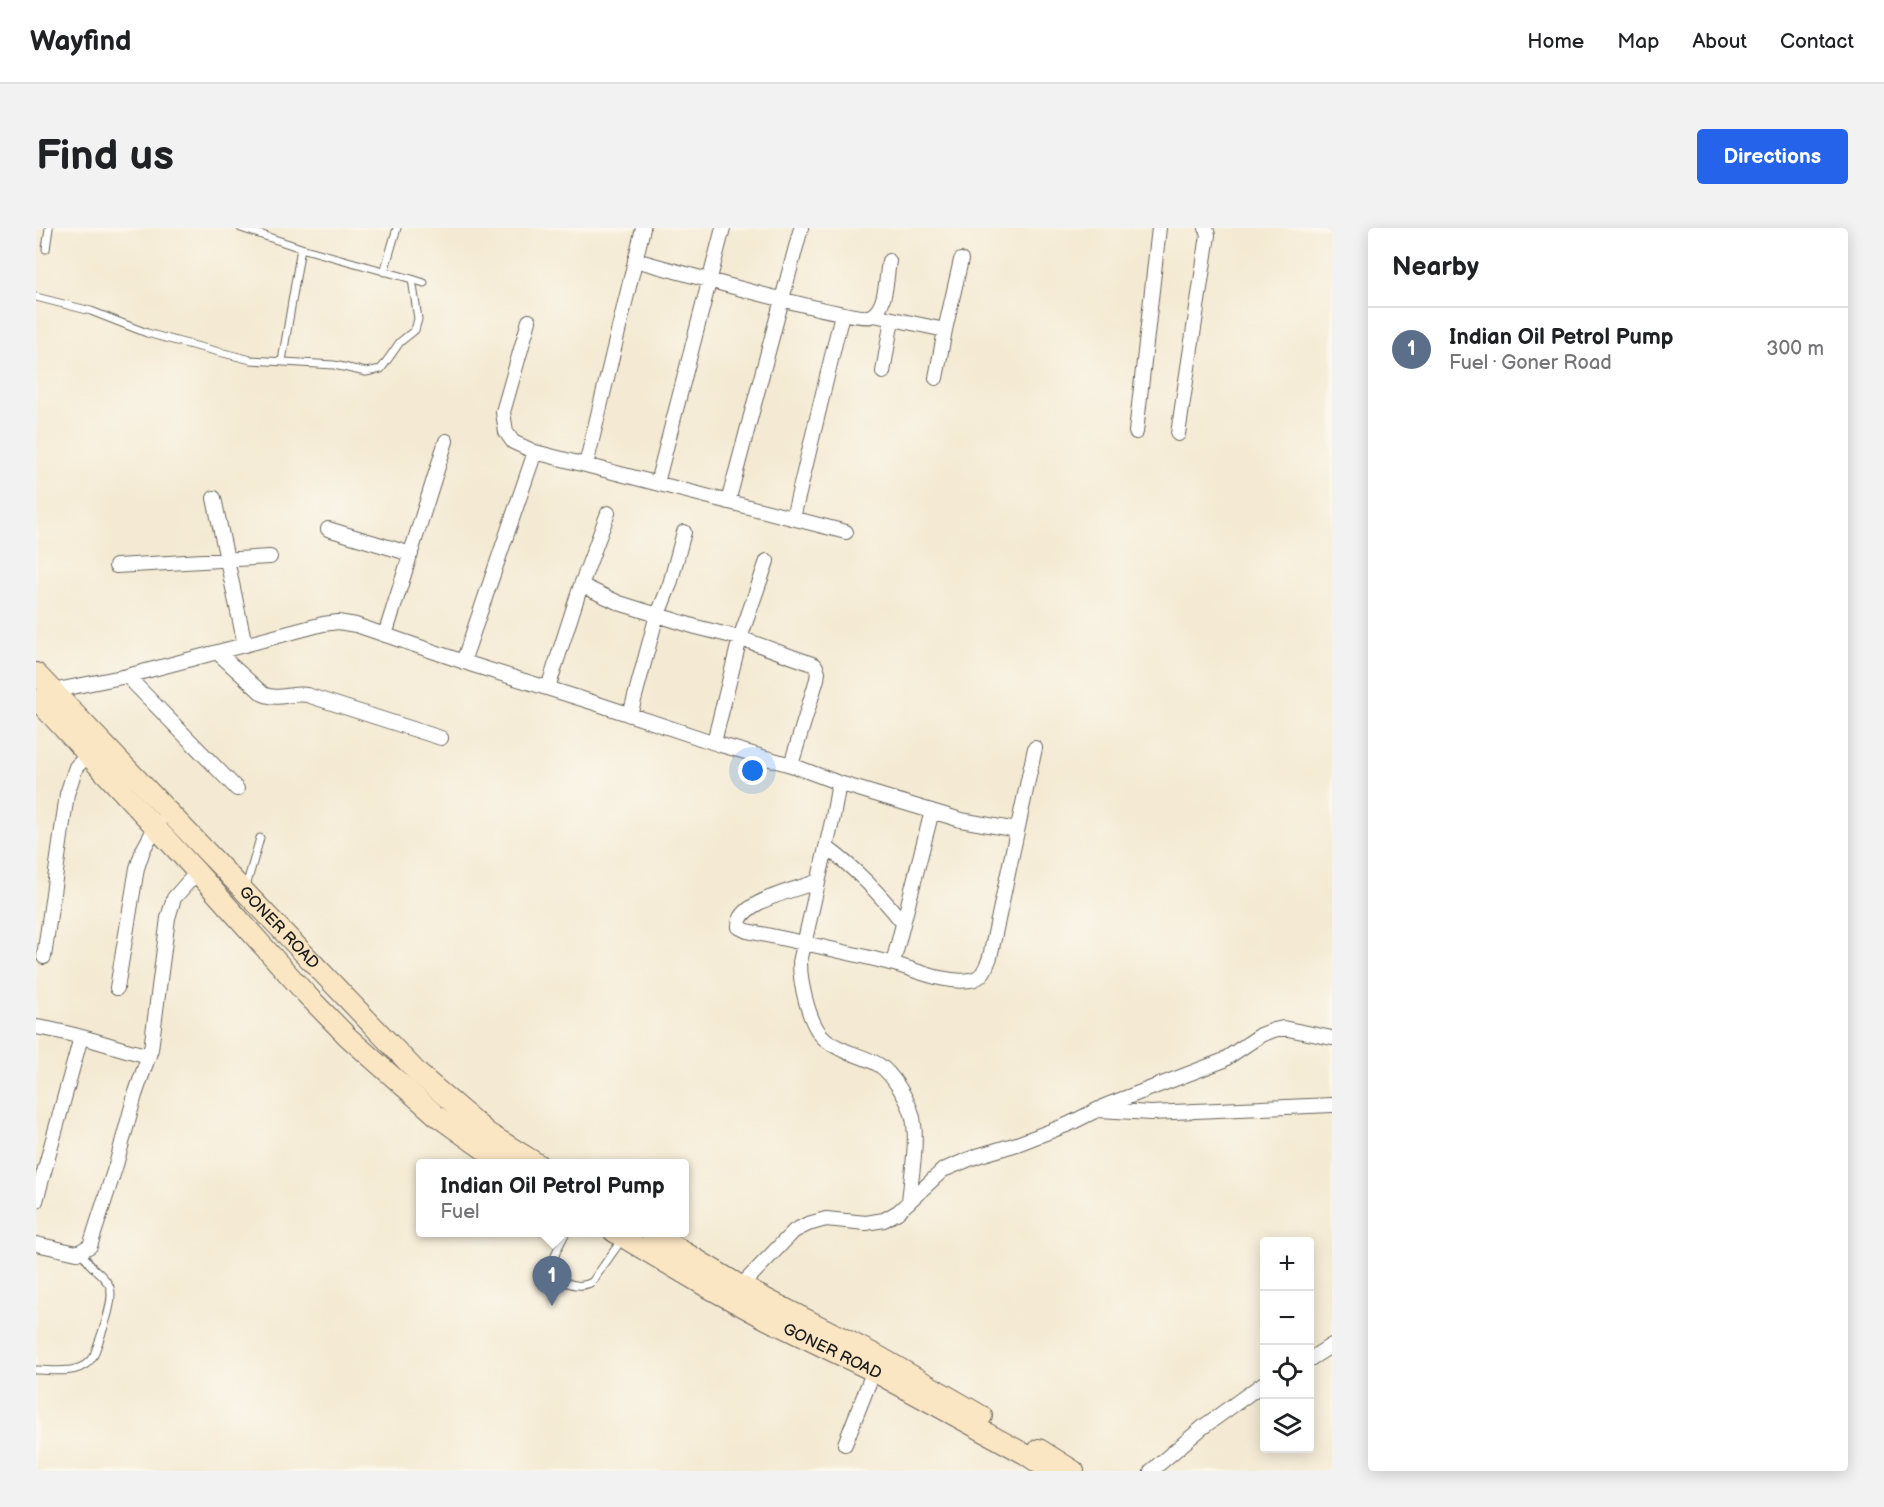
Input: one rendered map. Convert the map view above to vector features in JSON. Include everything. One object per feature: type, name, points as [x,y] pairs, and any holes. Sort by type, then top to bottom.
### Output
[{"type":"street","points":[[586,465],[643,228]]},
{"type":"street","points":[[657,483],[723,228]]},
{"type":"street","points":[[728,502],[801,228]]},
{"type":"street","points":[[1136,432],[1159,228]]},
{"type":"street","points":[[1178,434],[1208,235],[1206,228]]},
{"type":"street","points":[[635,260],[842,314],[865,318],[874,315],[945,330]]},
{"type":"street","points":[[936,378],[961,260]]},
{"type":"street","points":[[874,315],[882,302],[889,261]]},
{"type":"street","points":[[793,518],[842,314]]},
{"type":"street","points":[[883,372],[892,319]]},
{"type":"street","points":[[529,321],[503,412],[506,432],[513,442],[535,452],[846,532]]},
{"type":"street","points":[[385,635],[446,441]]},
{"type":"street","points":[[464,662],[535,452]]},
{"type":"street","points":[[214,498],[225,559],[245,645]]},
{"type":"street","points":[[548,688],[581,585],[608,513]]},
{"type":"street","points":[[328,529],[411,554]]},
{"type":"street","points":[[630,715],[657,615],[670,584],[684,532]]},
{"type":"street","points":[[116,566],[270,557]]},
{"type":"street","points":[[714,742],[740,638],[767,561]]},
{"type":"street","points":[[581,585],[619,603],[740,638],[815,665],[818,672],[817,679],[792,765]]},
{"type":"street","points":[[42,698],[338,622],[356,625],[464,662],[792,765],[839,783],[961,820],[1017,830]]},
{"type":"street","points":[[217,652],[263,694],[272,698],[299,693],[441,738]]},
{"type":"street","name":"GONER ROAD","points":[[36,673],[42,698],[88,755],[245,892],[418,1073],[488,1133],[530,1159]]},
{"type":"street","points":[[127,676],[237,789]]},
{"type":"street","name":"GONER ROAD","points":[[42,698],[161,819],[197,872],[306,994],[348,1037],[437,1116],[497,1159]]},
{"type":"street","points":[[818,881],[753,905],[742,914],[738,921],[739,927],[747,931],[893,963],[952,980],[978,978],[985,971],[990,957],[1035,748]]},
{"type":"street","points":[[44,957],[68,794],[76,767],[88,755]]},
{"type":"street","points":[[839,783],[800,962],[800,974],[812,1022],[824,1038],[836,1047],[879,1065],[892,1076],[912,1115],[914,1135],[909,1202]]},
{"type":"street","points":[[893,963],[932,811]]},
{"type":"street","points":[[117,988],[137,868],[143,850],[161,819]]},
{"type":"street","points":[[826,847],[852,866],[903,923]]},
{"type":"street","points":[[36,1244],[77,1253],[90,1246],[151,1049],[168,918],[174,898],[197,872]]},
{"type":"street","points":[[348,1037],[367,1020]]},
{"type":"street","points":[[36,1026],[62,1030],[111,1047],[149,1056]]},
{"type":"street","points":[[741,1286],[794,1231],[808,1224],[826,1220],[866,1223],[884,1220],[898,1212],[943,1170],[1070,1124],[1141,1091],[1222,1061],[1261,1035],[1274,1030],[1283,1028],[1332,1038]]},
{"type":"street","points":[[36,1201],[81,1037]]},
{"type":"street","points":[[1096,1110],[1151,1113],[1332,1105]]},
{"type":"street","name":"GONER ROAD","points":[[624,1237],[765,1319],[877,1364],[1029,1443],[1074,1471]]},
{"type":"street","name":"GONER ROAD","points":[[658,1237],[877,1364],[1050,1471]]},
{"type":"street","points":[[1314,1356],[1332,1345]]},
{"type":"street","points":[[845,1444],[877,1364]]},
{"type":"street","points":[[1151,1471],[1203,1427],[1260,1386]]},
{"type":"lane","points":[[46,249],[49,228]]},
{"type":"lane","points":[[241,228],[301,248],[423,282]]},
{"type":"lane","points":[[384,272],[397,228]]},
{"type":"lane","points":[[282,361],[301,248]]},
{"type":"lane","points":[[36,297],[91,311],[147,333],[251,360],[334,365],[366,372],[381,369],[400,342],[415,330],[418,319],[412,279]]},
{"type":"lane","points":[[245,892],[260,838]]},
{"type":"lane","points":[[564,1237],[554,1260],[556,1270],[561,1279],[574,1286],[586,1286],[592,1282],[620,1237]]},
{"type":"lane","points":[[36,1370],[73,1370],[90,1363],[94,1355],[111,1300],[111,1289],[109,1283],[87,1262],[82,1251]]},
{"type":"place","name":"Indian Oil Petrol Pump","points":[[552,1306]]}]
